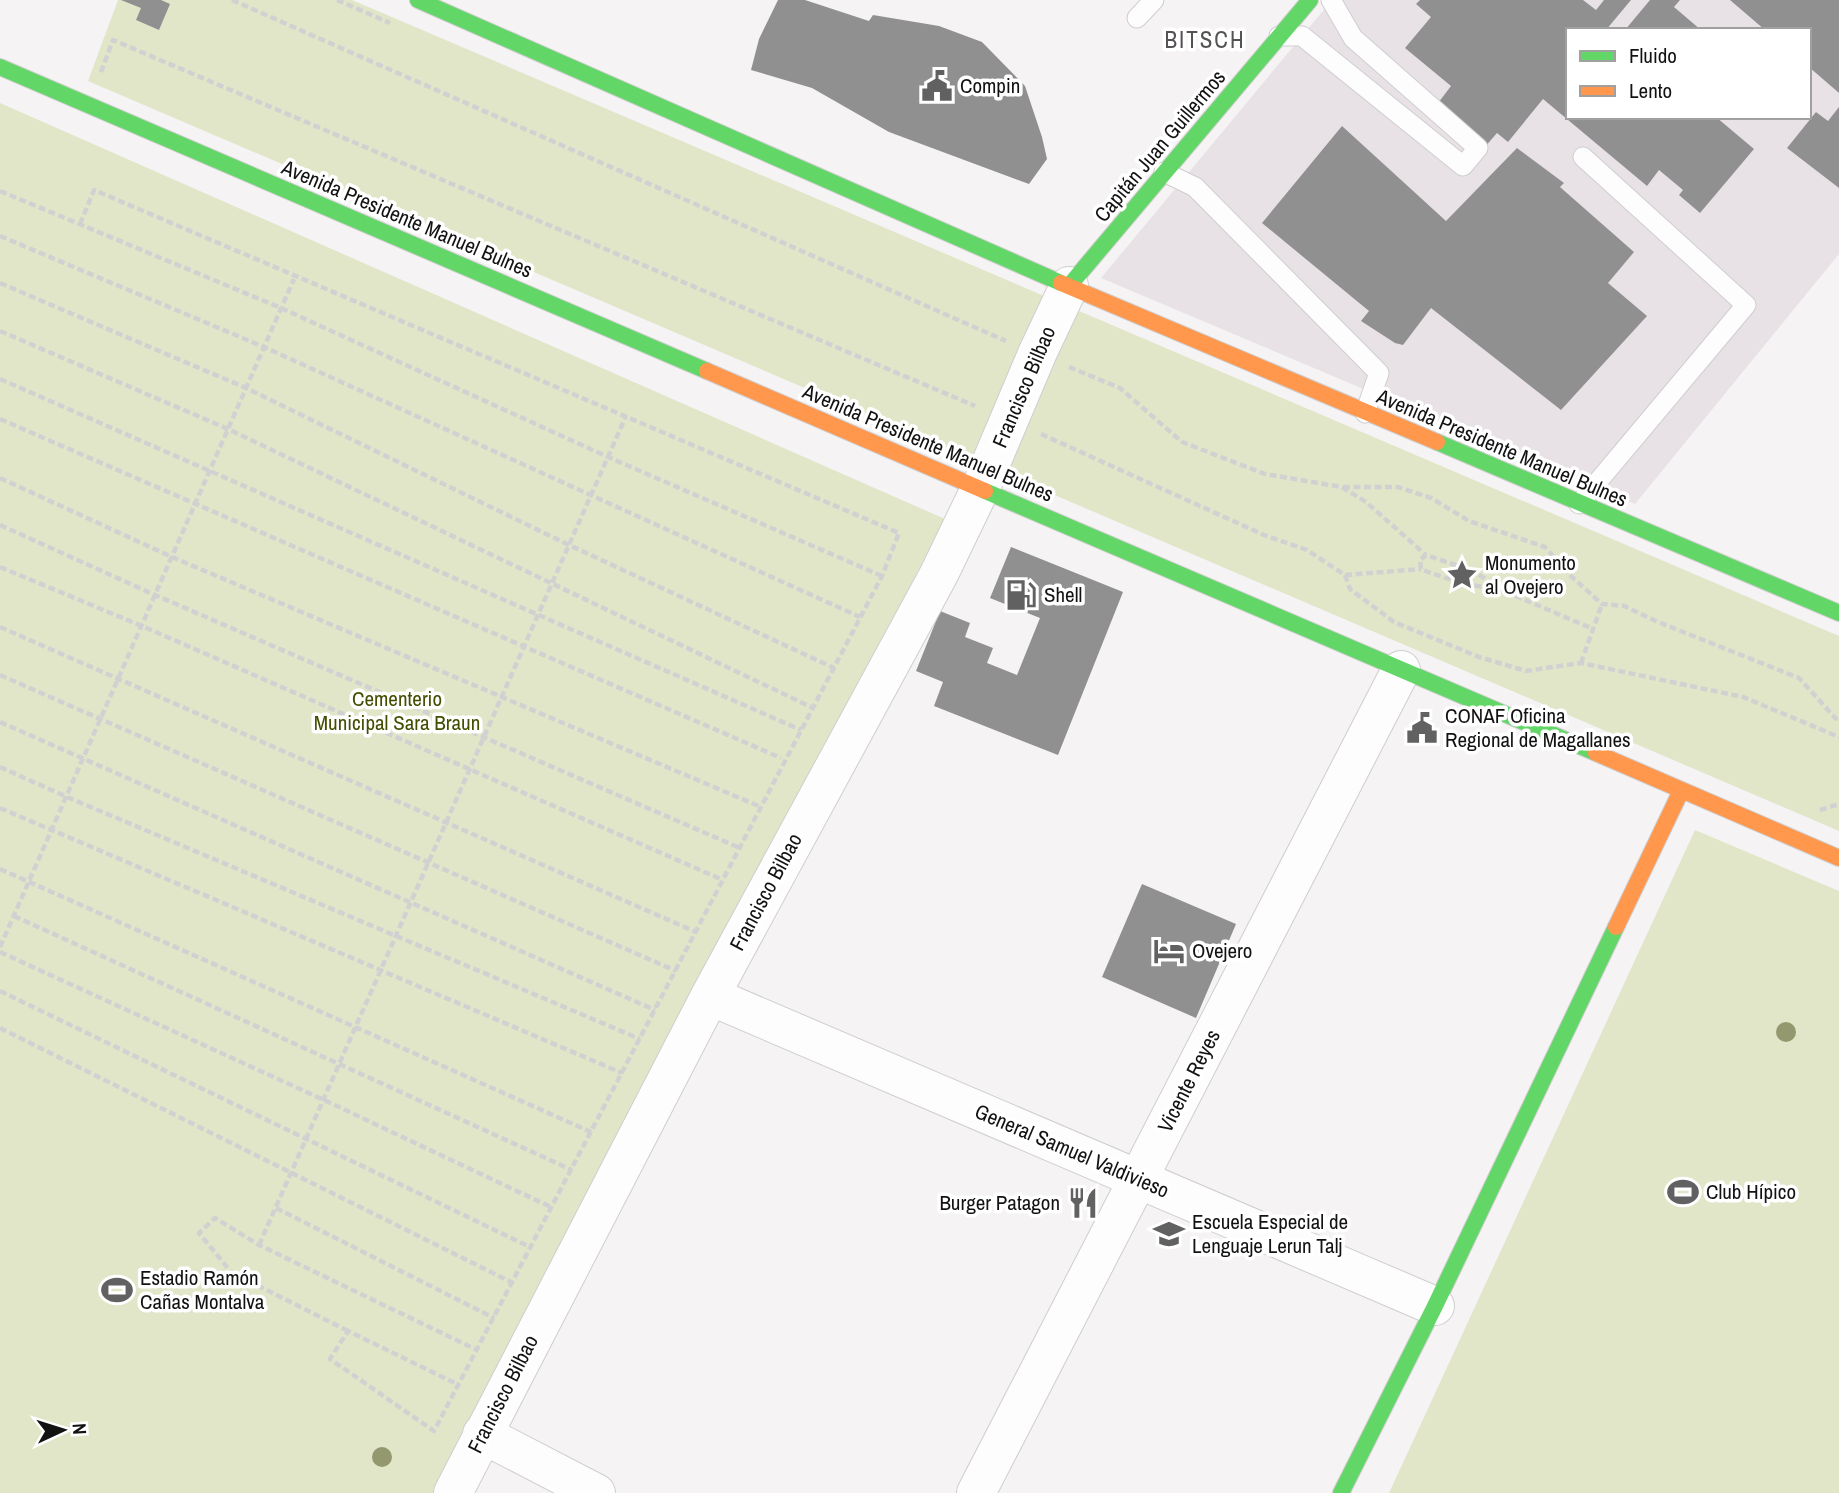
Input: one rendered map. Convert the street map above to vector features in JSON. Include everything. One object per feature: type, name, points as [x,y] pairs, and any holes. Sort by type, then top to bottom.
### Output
[{"type":"main road","name":"Avenida Presidente Manuel Bulnes","points":[[418,0],[1069,286],[1839,613]]},
{"type":"main road","name":"Capitán Juan Guillermos","points":[[1069,286],[1310,0]]},
{"type":"main road","name":"Avenida Presidente Manuel Bulnes","points":[[0,67],[1839,858]]},
{"type":"main road","points":[[1341,1493],[1435,1306],[1681,791]]},
{"type":"street","name":"Francisco Bilbao","points":[[453,1493],[710,996],[939,574],[981,489],[1037,354],[1069,286]]},
{"type":"street","name":"Vicente Reyes","points":[[976,1493],[1401,670]]},
{"type":"street","name":"General Samuel Valdivieso","points":[[710,996],[1435,1306]]},
{"type":"street","points":[[482,1434],[596,1493]]},
{"type":"lane","points":[[1137,18],[1154,0]]},
{"type":"lane","points":[[1279,36],[1302,36],[1463,166],[1478,148],[1353,38],[1331,0]]},
{"type":"lane","points":[[1579,504],[1746,306],[1583,157]]},
{"type":"lane","points":[[1164,172],[1195,187],[1379,373],[1365,412]]},
{"type":"path","points":[[232,0],[1120,388],[1182,442],[1265,474],[1342,487],[1398,487],[1430,498],[1469,521],[1545,547],[1572,577],[1602,604],[1624,606],[1799,678],[1839,722]]},
{"type":"path","points":[[98,79],[113,40],[1010,420],[1264,535],[1307,550],[1345,575],[1350,589],[1394,622],[1479,657],[1526,671],[1581,663],[1742,697],[1839,737]]},
{"type":"path","points":[[80,225],[94,190],[899,533],[882,576],[435,1431],[330,1359],[348,1331]]},
{"type":"path","points":[[0,191],[281,308],[608,457],[882,576]]},
{"type":"path","points":[[0,236],[264,347],[860,617]]},
{"type":"path","points":[[294,279],[0,950],[553,1208]]},
{"type":"path","points":[[0,283],[246,388],[569,545],[834,668]]},
{"type":"path","points":[[0,331],[228,429],[813,708]]},
{"type":"path","points":[[0,379],[802,730]]},
{"type":"path","points":[[260,1245],[626,416]]},
{"type":"path","points":[[0,419],[781,758]]},
{"type":"path","points":[[0,478],[172,557],[761,807]]},
{"type":"path","points":[[1342,487],[1366,502],[1426,555],[1473,571],[1502,590],[1593,629]]},
{"type":"path","points":[[0,525],[155,595],[740,848]]},
{"type":"path","points":[[1421,569],[1420,560],[1426,555]]},
{"type":"path","points":[[0,567],[142,626],[723,880]]},
{"type":"path","points":[[1345,575],[1421,569],[1470,586],[1502,590]]},
{"type":"path","points":[[1581,663],[1602,604]]},
{"type":"path","points":[[0,626],[696,932]]},
{"type":"path","points":[[0,676],[676,971]]},
{"type":"path","points":[[0,722],[655,1010]]},
{"type":"path","points":[[0,766],[67,797],[640,1039]]},
{"type":"path","points":[[0,808],[622,1073]]},
{"type":"path","points":[[0,869],[591,1132]]},
{"type":"path","points":[[14,916],[572,1170]]},
{"type":"path","points":[[0,991],[532,1248]]},
{"type":"path","points":[[0,1028],[513,1283]]},
{"type":"path","points":[[276,1208],[494,1318]]},
{"type":"path","points":[[459,1385],[231,1272],[199,1233],[215,1218],[260,1245],[477,1350]]},
{"type":"shaded area","points":[[1332,0],[1839,0],[1839,254],[1635,504],[1101,278]]},
{"type":"green space","points":[[118,0],[352,0],[1839,636],[1839,831],[88,81]]},
{"type":"green space","name":"Cementerio Municipal Sara Braun","points":[[0,103],[945,519],[438,1493],[0,1493]]},
{"type":"green space","name":"Club Hípico","points":[[1695,830],[1839,891],[1839,1493],[1389,1493]]},
{"type":"building","points":[[121,0],[161,0],[170,4],[159,30],[136,20],[141,8]]},
{"type":"building","points":[[778,0],[805,0],[869,21],[873,15],[939,26],[982,42],[1025,86],[1047,159],[1029,184],[889,132],[812,88],[751,70],[759,39]]},
{"type":"building","points":[[1420,0],[1583,0],[1596,10],[1604,0],[1631,0],[1608,28],[1566,28],[1566,118],[1543,99],[1508,142],[1497,133],[1484,148],[1435,107],[1451,86],[1405,48],[1431,17],[1416,4]]},
{"type":"building","points":[[1650,0],[1680,0],[1674,7],[1699,28],[1627,28]]},
{"type":"building","points":[[1730,0],[1839,0],[1839,93],[1811,69],[1811,28],[1763,28]]},
{"type":"building","points":[[1839,107],[1839,188],[1787,148],[1816,112],[1828,121]]},
{"type":"building","points":[[1567,119],[1718,119],[1754,149],[1700,213],[1679,195],[1683,190],[1659,170],[1647,186]]},
{"type":"building","points":[[1342,126],[1446,221],[1517,148],[1564,183],[1560,187],[1634,252],[1608,283],[1647,316],[1561,410],[1431,308],[1403,345],[1395,343],[1361,321],[1369,311],[1262,223]]},
{"type":"building","points":[[1011,547],[1123,592],[1058,755],[934,706],[943,682],[916,671],[940,611],[970,623],[965,637],[993,648],[987,663],[1017,675],[1040,618],[990,598]]},
{"type":"building","name":"Ovejero","points":[[1142,884],[1236,924],[1196,1018],[1102,977]]},
{"type":"traffic: fast","points":[[418,0],[1061,283]]},
{"type":"traffic: fast","points":[[1069,286],[1310,0]]},
{"type":"traffic: fast","points":[[0,67],[707,371]]},
{"type":"traffic: fast","points":[[1437,442],[1839,613]]},
{"type":"traffic: fast","points":[[985,491],[1596,753]]},
{"type":"traffic: fast","points":[[1341,1493],[1435,1306],[1616,927]]},
{"type":"traffic: slow","points":[[1061,283],[1437,442]]},
{"type":"traffic: slow","points":[[707,371],[985,491]]},
{"type":"traffic: slow","points":[[1596,753],[1839,858]]},
{"type":"traffic: slow","points":[[1616,927],[1681,791]]},
{"type":"place","name":"Compin","points":[[937,86]]},
{"type":"place","name":"Monumento al Ovejero","points":[[1462,575]]},
{"type":"place","name":"Shell","points":[[1021,595]]},
{"type":"place","name":"CONAF Oficina Regional de Magallanes","points":[[1422,728]]},
{"type":"place","name":"Ovejero","points":[[1169,951]]},
{"type":"place","name":"Club Hípico","points":[[1683,1192]]},
{"type":"place","name":"Burger Patagon","points":[[1083,1203]]},
{"type":"place","name":"Escuela Especial de Lenguaje Lerun Talj","points":[[1169,1234]]},
{"type":"place","name":"Estadio Ramón Cañas Montalva","points":[[117,1290]]},
{"type":"district","name":"BITSCH","points":[[1205,40]]}]
